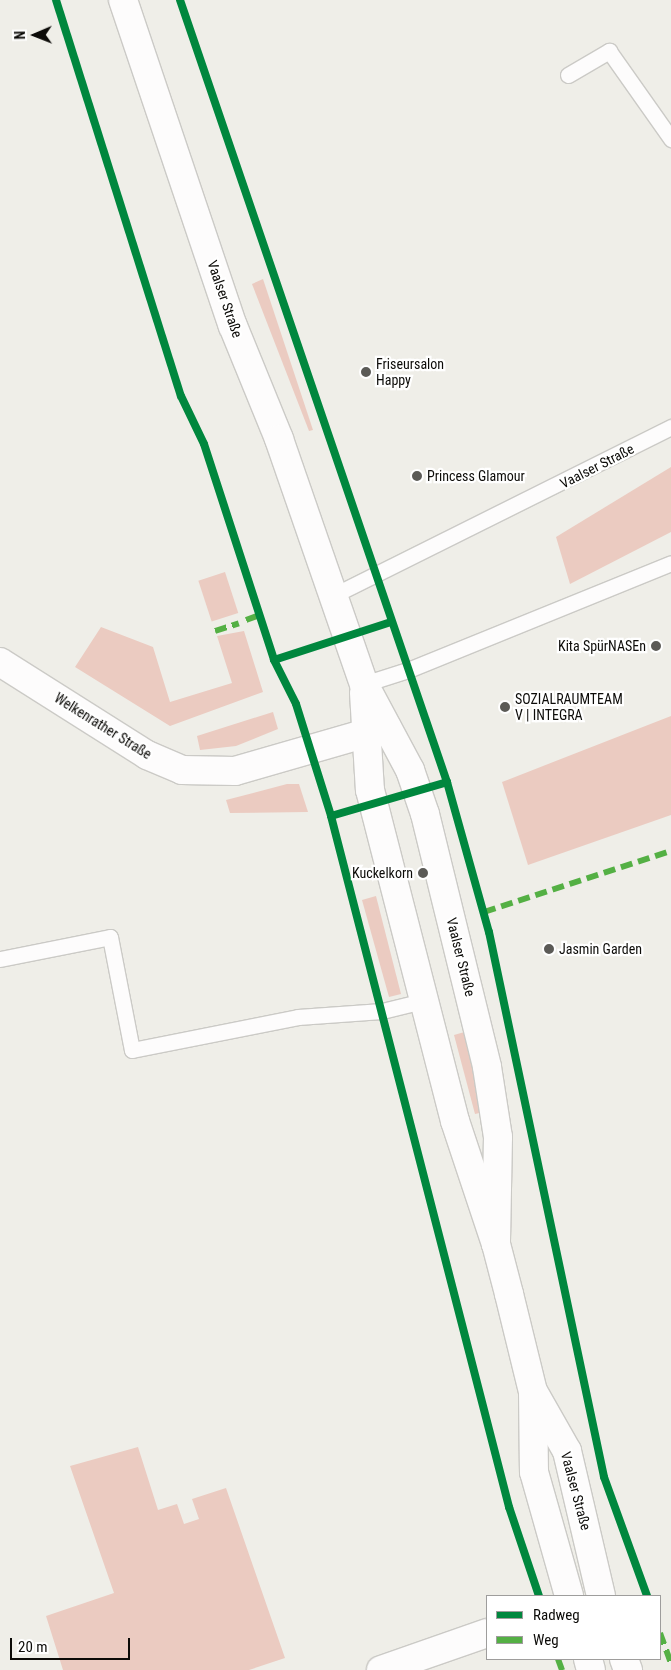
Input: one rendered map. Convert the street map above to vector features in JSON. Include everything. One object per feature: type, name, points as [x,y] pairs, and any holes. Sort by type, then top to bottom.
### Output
[{"type":"main road","name":"Vaalser Straße","points":[[123,0],[233,326],[279,440],[334,595],[364,684],[377,730],[370,790],[455,1121],[496,1244],[533,1392],[534,1472],[569,1595]]},
{"type":"main road","name":"Welkenrather Straße","points":[[0,662],[147,756],[182,770],[235,771],[377,730]]},
{"type":"main road","name":"Vaalser Straße","points":[[377,730],[410,770],[425,814],[487,1067],[498,1137],[496,1244]]},
{"type":"main road","name":"Vaalser Straße","points":[[533,1392],[567,1451],[600,1595]]},
{"type":"main road","points":[[381,1670],[486,1633]]},
{"type":"lane","points":[[568,74],[610,51],[671,139]]},
{"type":"lane","name":"Vaalser Straße","points":[[334,595],[671,427]]},
{"type":"lane","points":[[364,684],[408,670],[671,563]]},
{"type":"lane","points":[[0,959],[110,937],[132,1050],[298,1017],[382,1011],[423,1001]]},
{"type":"shaded area","points":[[263,279],[313,430],[309,431],[252,284]]},
{"type":"shaded area","points":[[671,467],[671,532],[570,584],[556,537]]},
{"type":"shaded area","points":[[225,572],[238,613],[212,622],[198,581]]},
{"type":"shaded area","points":[[101,627],[153,647],[170,702],[232,683],[217,636],[244,631],[263,692],[170,726],[75,667]]},
{"type":"shaded area","points":[[273,712],[278,729],[236,746],[200,750],[197,736]]},
{"type":"shaded area","points":[[671,716],[671,815],[528,865],[502,782]]},
{"type":"shaded area","points":[[287,784],[299,784],[308,812],[230,813],[226,800]]},
{"type":"shaded area","points":[[376,896],[401,994],[389,997],[362,900]]},
{"type":"shaded area","points":[[468,1031],[484,1112],[475,1114],[454,1035]]},
{"type":"shaded area","points":[[138,1447],[158,1510],[177,1504],[184,1524],[199,1519],[192,1499],[226,1488],[285,1658],[249,1670],[63,1670],[46,1616],[114,1593],[70,1466]]},
{"type":"marked path","points":[[246,620],[260,615]]},
{"type":"marked path","points":[[215,631],[239,623]]},
{"type":"marked path","points":[[484,912],[671,851]]},
{"type":"marked path","points":[[661,1636],[671,1664]]},
{"type":"marked path","points":[[558,1660],[562,1670]]},
{"type":"cycle path","points":[[56,0],[181,396],[204,444],[274,660],[296,704],[331,816],[509,1507],[539,1595]]},
{"type":"cycle path","points":[[180,0],[447,782],[489,932],[604,1477],[647,1595]]},
{"type":"cycle path","points":[[274,660],[391,622]]},
{"type":"cycle path","points":[[331,816],[447,782]]},
{"type":"place","name":"Friseursalon Happy","points":[[366,372]]},
{"type":"place","name":"Princess Glamour","points":[[417,476]]},
{"type":"place","name":"Kita SpürNASEn","points":[[656,646]]},
{"type":"place","name":"SOZIALRAUMTEAM V | INTEGRA","points":[[505,707]]},
{"type":"place","name":"Kuckelkorn","points":[[423,873]]},
{"type":"place","name":"Jasmin Garden","points":[[549,949]]}]
